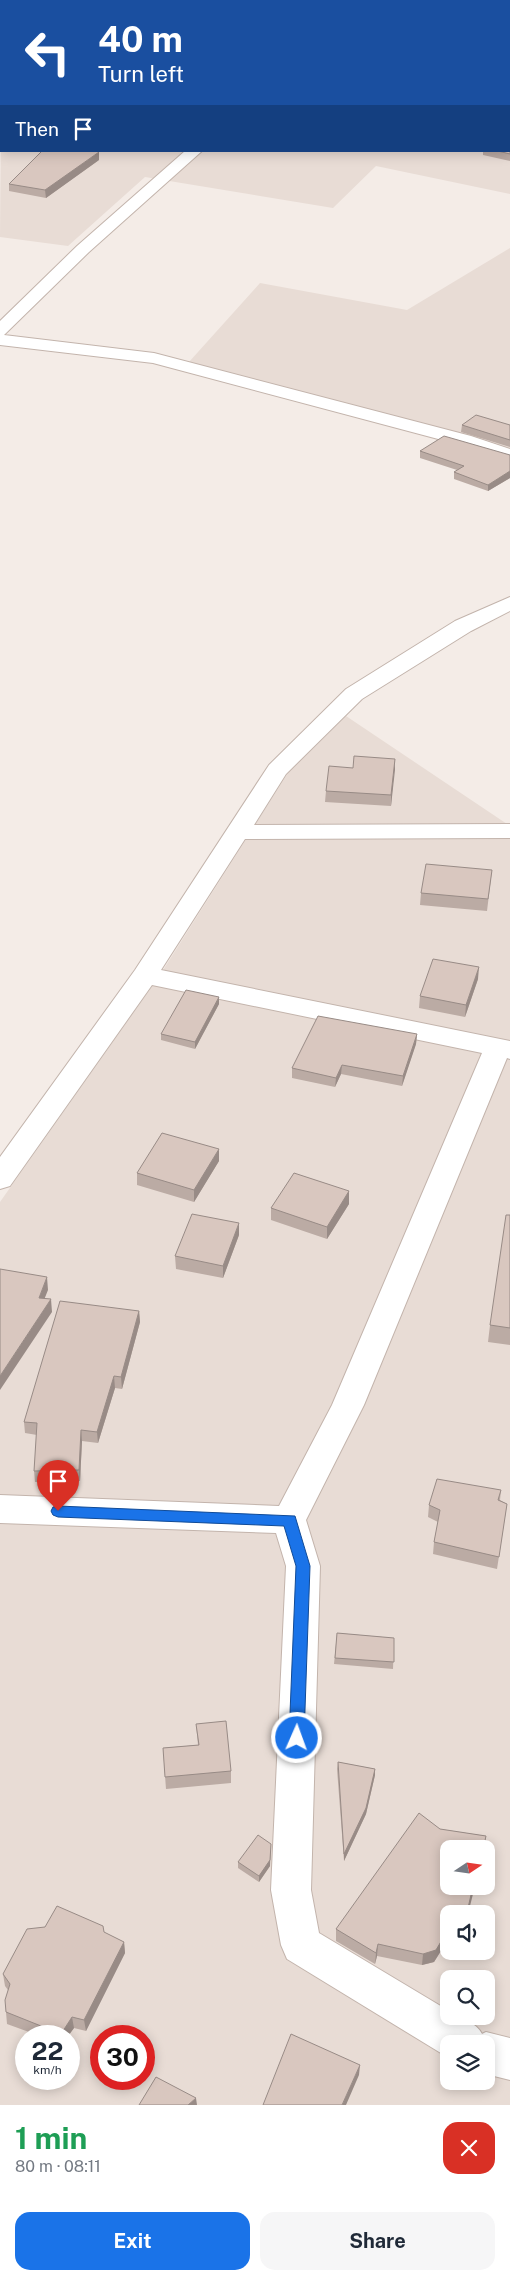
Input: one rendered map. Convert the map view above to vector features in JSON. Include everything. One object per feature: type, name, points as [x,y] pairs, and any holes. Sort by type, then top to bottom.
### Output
[{"type":"street","points":[[0,331],[82,249],[179,162],[194,152]]},
{"type":"street","points":[[0,340],[154,358],[464,440],[510,455]]},
{"type":"street","points":[[0,1179],[145,975],[278,770],[354,694],[463,626],[510,603]]},
{"type":"street","points":[[237,832],[510,831]]},
{"type":"street","points":[[145,975],[504,1049],[348,1405],[290,1520],[303,1566],[291,1890],[301,1945],[450,2035]]},
{"type":"street","points":[[0,1509],[290,1520]]},
{"type":"street","points":[[495,2056],[510,2059]]},
{"type":"shaded area","points":[[1,152],[510,152],[510,194],[376,166],[333,208],[145,177],[68,246],[0,237]]},
{"type":"shaded area","points":[[510,248],[510,453],[189,362],[260,283],[407,310]]},
{"type":"shaded area","points":[[346,716],[510,826],[510,2105],[0,2105],[0,1202],[158,978],[288,773]]},
{"type":"building","points":[[41,152],[99,152],[45,190],[9,184]]},
{"type":"building","points":[[476,415],[510,425],[510,440],[462,425]]},
{"type":"building","points":[[444,436],[510,455],[510,471],[488,485],[454,472],[464,466],[420,451]]},
{"type":"building","points":[[354,756],[395,759],[391,795],[326,791],[329,766],[353,768]]},
{"type":"building","points":[[426,864],[492,870],[488,899],[421,893]]},
{"type":"building","points":[[433,959],[479,967],[466,1005],[420,996]]},
{"type":"building","points":[[186,990],[219,997],[195,1042],[161,1034]]},
{"type":"building","points":[[318,1016],[417,1034],[403,1076],[342,1065],[336,1078],[292,1068]]},
{"type":"building","points":[[162,1133],[219,1149],[194,1190],[137,1173]]},
{"type":"building","points":[[294,1173],[349,1191],[327,1227],[271,1208]]},
{"type":"building","points":[[192,1214],[239,1223],[223,1266],[175,1256]]},
{"type":"building","points":[[506,1215],[510,1215],[510,1328],[490,1325]]},
{"type":"building","points":[[0,1269],[47,1277],[39,1298],[51,1299],[0,1376]]},
{"type":"building","points":[[60,1301],[139,1311],[121,1377],[114,1376],[97,1432],[81,1430],[79,1470],[34,1471],[37,1423],[24,1422]]},
{"type":"building","points":[[437,1479],[501,1490],[498,1500],[507,1504],[499,1557],[434,1542],[440,1510],[429,1505]]},
{"type":"building","points":[[337,1633],[394,1638],[394,1662],[335,1658]]},
{"type":"building","points":[[226,1721],[231,1771],[165,1777],[163,1748],[199,1745],[196,1724]]},
{"type":"building","points":[[338,1762],[375,1769],[366,1808],[344,1854]]},
{"type":"building","points":[[419,1813],[440,1829],[486,1836],[485,1840],[440,1840],[440,1895],[471,1895],[469,1905],[440,1905],[440,1943],[436,1950],[423,1954],[378,1944],[376,1953],[336,1929]]},
{"type":"building","points":[[258,1835],[271,1844],[270,1860],[259,1876],[238,1862]]},
{"type":"building","points":[[57,1906],[103,1926],[104,1932],[124,1942],[84,2020],[72,2017],[67,2025],[38,2025],[6,2012],[5,2000],[10,1984],[3,1974],[27,1929],[45,1927]]},
{"type":"building","points":[[291,2034],[360,2065],[342,2105],[263,2105]]},
{"type":"building","points":[[156,2077],[196,2098],[188,2105],[139,2105],[148,2090],[155,2090]]},
{"type":"route","points":[[58,1511],[290,1520],[303,1566],[297,1738]]}]
